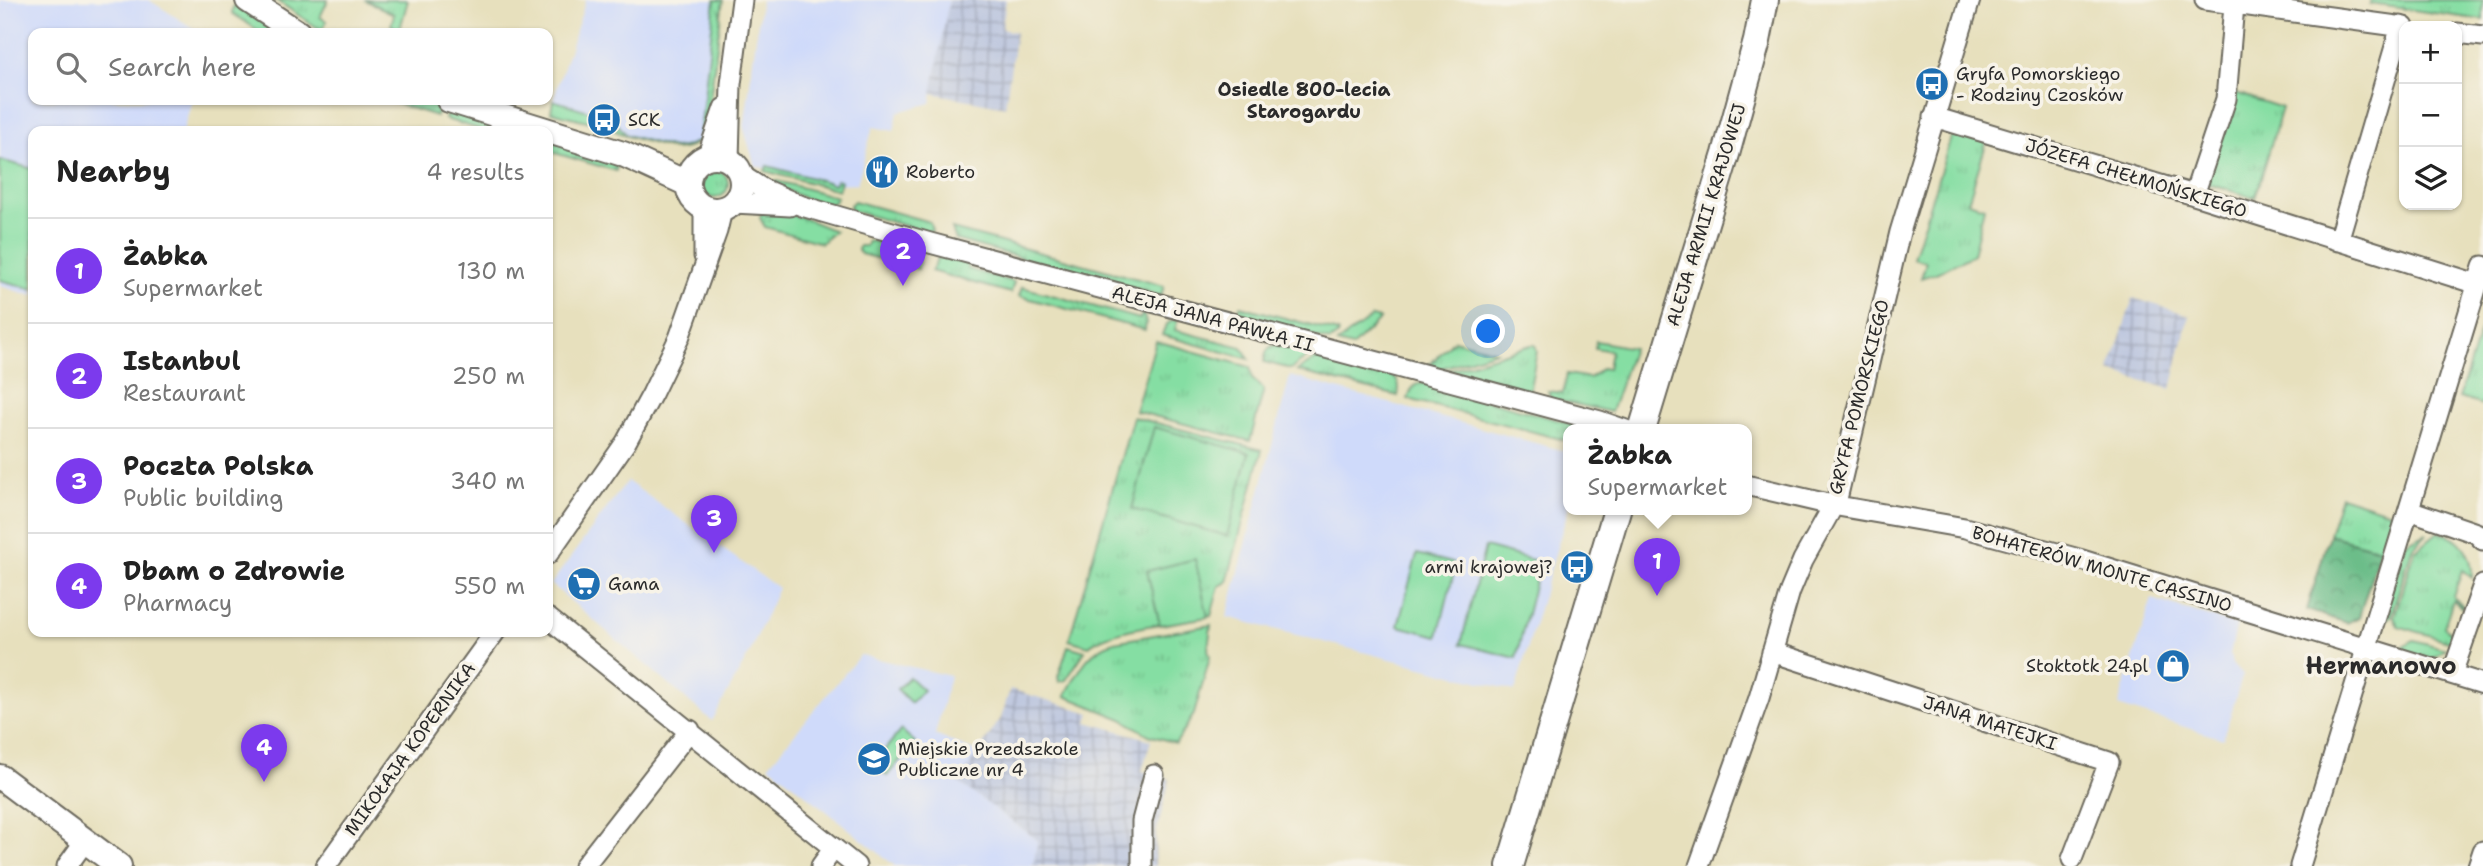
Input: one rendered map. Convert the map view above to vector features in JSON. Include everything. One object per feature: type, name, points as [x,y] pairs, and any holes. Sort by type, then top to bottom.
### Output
[{"type":"main road","name":"ALEJA ARMII KRAJOWEJ","points":[[1644,424],[1726,154],[1757,41],[1765,0]]},
{"type":"main road","points":[[1510,866],[1615,515]]},
{"type":"street","points":[[248,0],[290,28]]},
{"type":"street","points":[[712,168],[742,185],[740,195],[720,207],[692,199],[712,168],[731,84],[742,0]]},
{"type":"street","name":"GRYFA POMORSKIEGO","points":[[1699,866],[1741,753],[1797,573],[1837,499],[1898,243],[1970,0]]},
{"type":"street","points":[[2205,0],[2399,26]]},
{"type":"street","points":[[2194,195],[2226,99],[2234,5]]},
{"type":"street","points":[[2462,34],[2483,36]]},
{"type":"street","points":[[2337,241],[2399,39]]},
{"type":"street","name":"ALEJA JANA PAWŁA II","points":[[465,105],[533,126]]},
{"type":"street","name":"JÓZEFA CHEŁMOŃSKIEGO","points":[[1934,117],[2337,241],[2480,275]]},
{"type":"street","name":"ALEJA JANA PAWŁA II","points":[[553,132],[623,154],[712,168],[802,206],[930,243],[1609,424]]},
{"type":"street","name":"ALEJA JANA PAWŁA II","points":[[720,207],[802,206]]},
{"type":"street","points":[[553,547],[619,452],[652,394],[679,338],[717,231],[720,207]]},
{"type":"street","points":[[2300,866],[2480,275]]},
{"type":"street","name":"BOHATERÓW MONTE CASSINO","points":[[1752,486],[1832,505],[1965,528],[2079,559],[2483,684]]},
{"type":"street","points":[[2409,510],[2476,533],[2483,540]]},
{"type":"street","points":[[2452,674],[2483,584]]},
{"type":"street","points":[[553,622],[856,866]]},
{"type":"street","name":"MIKOŁAJA KOPERNIKA","points":[[326,866],[491,637]]},
{"type":"street","name":"JANA MATEJKI","points":[[1772,652],[2109,762],[2072,859]]},
{"type":"street","points":[[584,866],[690,730]]},
{"type":"street","points":[[1142,866],[1142,821],[1154,775]]},
{"type":"street","points":[[0,777],[119,866]]},
{"type":"street","points":[[67,866],[85,841]]},
{"type":"street","points":[[821,866],[834,848]]},
{"type":"street","points":[[2478,866],[2483,850]]},
{"type":"shaded area","points":[[0,0],[149,0],[193,28],[28,28],[28,105],[191,105],[184,126],[28,126],[28,294],[0,286]]},
{"type":"shaded area","points":[[586,0],[715,0],[699,141],[684,148],[673,148],[626,135],[614,119],[553,100]]},
{"type":"shaded area","points":[[761,0],[949,0],[931,103],[898,112],[894,131],[873,127],[857,184],[835,184],[755,166],[744,129]]},
{"type":"shaded area","points":[[949,0],[1006,0],[1002,29],[1016,32],[1005,107],[932,93]]},
{"type":"shaded area","points":[[2133,298],[2189,315],[2171,389],[2109,371]]},
{"type":"shaded area","points":[[1290,376],[1563,451],[1563,515],[1567,515],[1515,691],[1227,617]]},
{"type":"shaded area","points":[[627,481],[778,588],[751,650],[712,721],[553,586],[553,581]]},
{"type":"shaded area","points":[[2152,599],[2237,625],[2230,654],[2232,664],[2243,674],[2223,739],[2118,706]]},
{"type":"shaded area","name":"Miejskie Przedszkole Publiczne nr 4","points":[[860,655],[950,676],[935,735],[979,753],[958,782],[1038,840],[1033,866],[895,866],[769,765]]},
{"type":"shaded area","points":[[1010,689],[1090,713],[1087,722],[1151,740],[1142,771],[1170,779],[1156,834],[1155,866],[1033,866],[1038,840],[958,782],[1001,718]]},
{"type":"green space","points":[[276,0],[328,0],[320,17],[327,21],[322,28],[318,28]]},
{"type":"green space","points":[[365,0],[408,0],[400,28],[391,26],[394,14]]},
{"type":"green space","points":[[715,0],[723,0],[703,139],[687,148],[675,150],[624,135],[607,127],[608,123],[597,119],[595,123],[551,112],[553,100],[614,119],[626,135],[673,148],[699,141]]},
{"type":"green space","points":[[2371,0],[2483,0],[2483,20],[2370,4]]},
{"type":"green space","points":[[238,5],[273,28],[254,28],[232,13],[233,7]]},
{"type":"green space","points":[[2230,91],[2282,108],[2255,198],[2202,182]]},
{"type":"green space","points":[[401,105],[435,105],[438,110],[436,116]]},
{"type":"green space","points":[[452,110],[504,126],[469,126],[445,119],[447,113]]},
{"type":"green space","points":[[1953,131],[1987,141],[1968,202],[1984,207],[1973,255],[1921,278],[1926,262],[1913,258]]},
{"type":"green space","points":[[553,142],[614,161],[616,171],[553,152]]},
{"type":"green space","points":[[0,160],[28,168],[28,288],[0,280]]},
{"type":"green space","points":[[767,166],[835,184],[837,180],[841,181],[838,190],[765,171]]},
{"type":"green space","points":[[714,170],[724,174],[728,184],[724,194],[714,198],[704,194],[700,184],[704,174]]},
{"type":"green space","points":[[777,181],[837,197],[830,205],[804,198],[771,183]]},
{"type":"green space","points":[[854,201],[930,222],[932,231],[927,232],[850,210]]},
{"type":"green space","points":[[762,211],[801,217],[835,231],[821,243],[765,227],[760,218]]},
{"type":"green space","points":[[952,229],[1164,286],[1161,296],[956,240]]},
{"type":"green space","points":[[868,241],[912,246],[920,256],[918,269],[861,254],[859,246],[866,246]]},
{"type":"green space","points":[[948,256],[966,260],[968,269],[1014,282],[1011,293],[931,271],[938,258]]},
{"type":"green space","points":[[1022,287],[1140,319],[1143,312],[1145,330],[1019,296]]},
{"type":"green space","points":[[1240,306],[1338,332],[1337,336],[1330,341],[1237,317]]},
{"type":"green space","points":[[1372,317],[1380,319],[1352,347],[1337,343]]},
{"type":"green space","points":[[1178,319],[1175,330],[1242,347],[1249,359],[1162,335],[1167,324]]},
{"type":"green space","points":[[2483,322],[2483,405],[2459,398]]},
{"type":"green space","points":[[1454,340],[1496,351],[1439,369],[1427,367]]},
{"type":"green space","points":[[1156,341],[1250,367],[1252,379],[1264,389],[1250,441],[1135,411]]},
{"type":"green space","points":[[1596,341],[1633,348],[1611,412],[1551,399],[1548,391],[1563,393],[1567,374],[1590,378],[1602,368],[1608,369],[1611,351],[1595,348]]},
{"type":"green space","points":[[1276,345],[1312,354],[1291,369],[1264,362],[1268,349]]},
{"type":"green space","points":[[1535,345],[1537,351],[1529,393],[1446,371]]},
{"type":"green space","points":[[1320,356],[1391,375],[1398,384],[1398,396],[1297,371]]},
{"type":"green space","points":[[1423,383],[1572,424],[1563,424],[1563,440],[1408,399],[1417,385]]},
{"type":"green space","points":[[1133,417],[1262,450],[1227,582],[1219,586],[1211,616],[1113,634],[1089,646],[1069,640]]},
{"type":"green space","points":[[1154,427],[1249,453],[1227,536],[1132,509]]},
{"type":"green space","points":[[2341,496],[2393,513],[2380,549],[2329,535]]},
{"type":"green space","points":[[2438,532],[2460,542],[2468,554],[2472,570],[2472,578],[2462,570],[2453,597],[2464,606],[2463,608],[2453,600],[2444,627],[2455,636],[2452,642],[2398,626],[2394,617],[2415,551]]},
{"type":"green space","points":[[2427,533],[2412,549],[2391,616],[2382,622],[2406,543]]},
{"type":"green space","points":[[2329,535],[2380,549],[2359,617],[2347,623],[2307,610]]},
{"type":"green space","points":[[1485,547],[1540,562],[1516,658],[1461,644]]},
{"type":"green space","points":[[1417,554],[1456,564],[1438,636],[1398,626]]},
{"type":"green space","points":[[1195,559],[1208,617],[1160,625],[1147,571]]},
{"type":"green space","points":[[1211,625],[1208,649],[1210,657],[1194,714],[1176,743],[1149,735],[1122,719],[1065,696],[1084,663],[1104,646]]},
{"type":"green space","points":[[2414,640],[2445,649],[2431,659],[2403,651],[2405,645]]},
{"type":"green space","points":[[1068,646],[1085,651],[1066,680],[1059,682],[1058,677]]},
{"type":"green space","points":[[909,677],[923,690],[911,703],[897,689]]},
{"type":"green space","points":[[901,730],[915,742],[887,776],[873,764]]},
{"type":"place","name":"Gryfa Pomorskiego - Rodziny Czosków","points":[[1932,84]]},
{"type":"place","name":"SCK","points":[[604,120]]},
{"type":"place","name":"Roberto","points":[[882,172]]},
{"type":"place","name":"Istanbul","points":[[903,286]]},
{"type":"place","name":"Poczta Polska","points":[[714,553]]},
{"type":"place","name":"armi krajowej?","points":[[1577,567]]},
{"type":"place","name":"Gama","points":[[584,584]]},
{"type":"place","name":"Żabka","points":[[1657,596]]},
{"type":"place","name":"Stoktotk 24.pl","points":[[2173,666]]},
{"type":"place","name":"Miejskie Przedszkole Publiczne nr 4","points":[[874,759]]},
{"type":"place","name":"Dbam o Zdrowie","points":[[264,782]]},
{"type":"district","name":"Osiedle 800-lecia Starogardu","points":[[1304,100]]},
{"type":"district","name":"Hermanowo","points":[[2381,666]]}]
